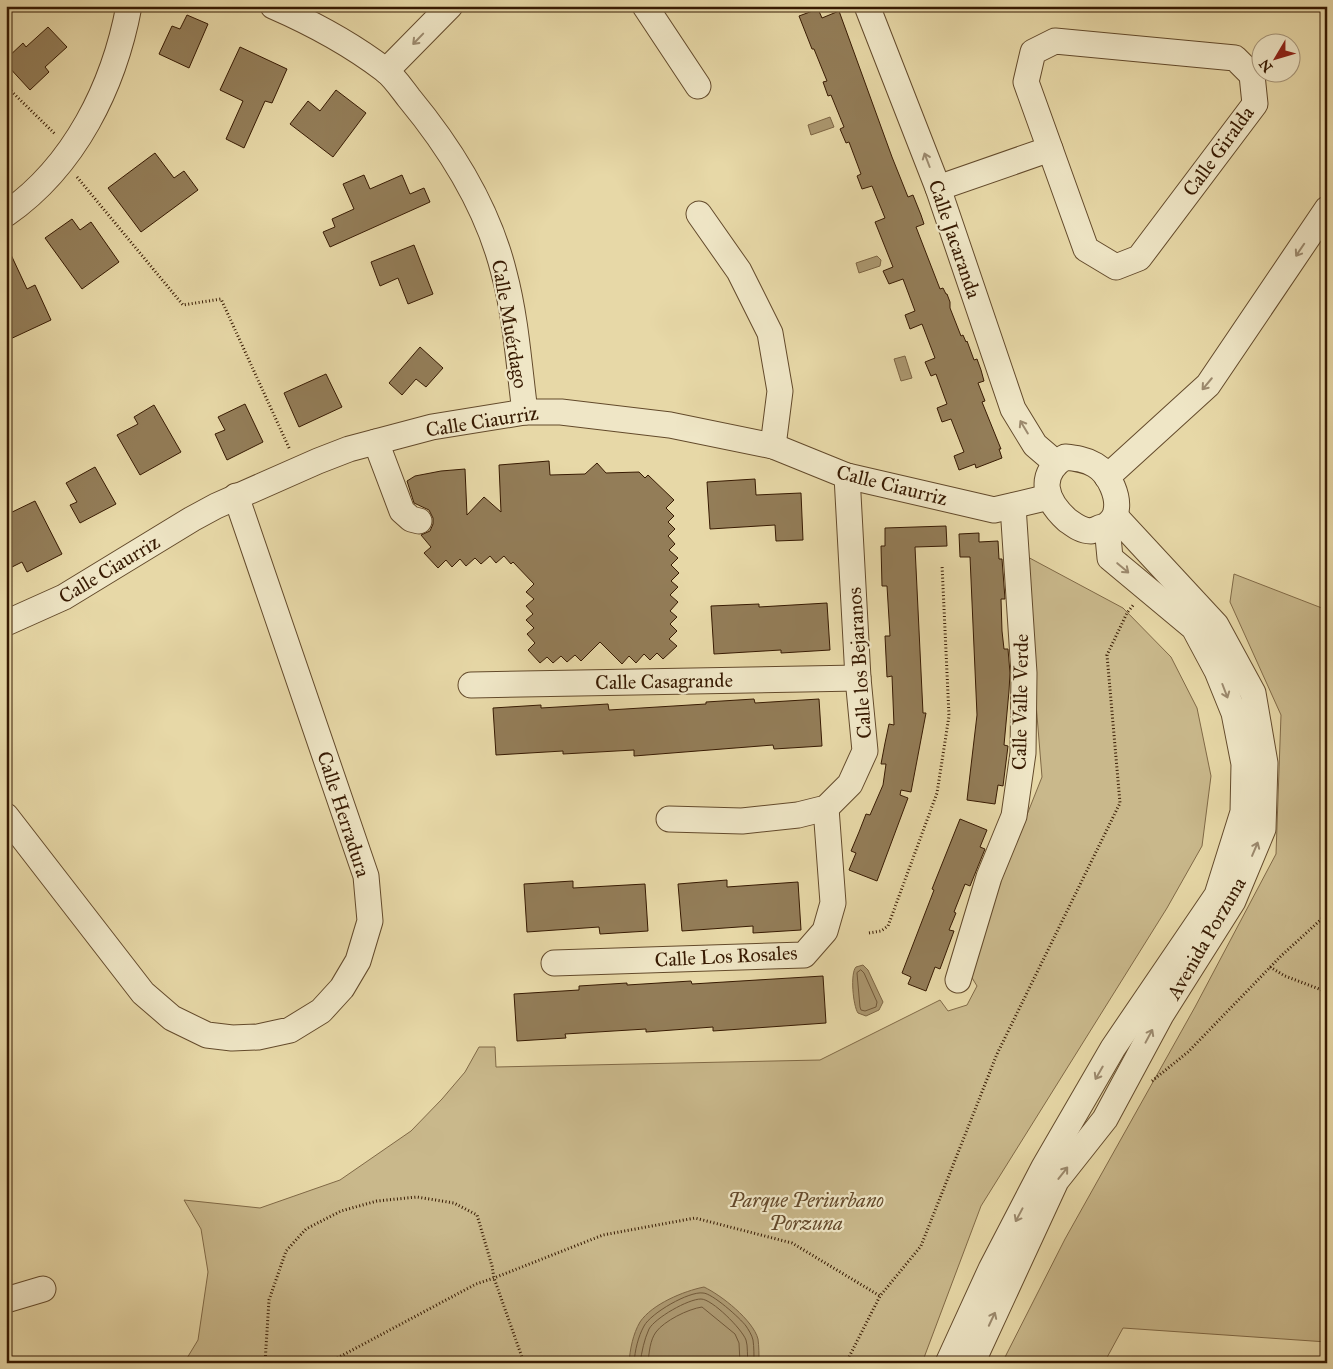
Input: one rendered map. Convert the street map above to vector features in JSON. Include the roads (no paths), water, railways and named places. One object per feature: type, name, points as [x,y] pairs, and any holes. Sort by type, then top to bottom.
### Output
[{"type":"street","points":[[6,214],[51,174],[67,155],[96,105],[110,75],[125,28],[129,6]]},
{"type":"street","name":"Calle Muérdago","points":[[273,6],[303,19],[386,71],[443,142],[468,182],[493,238],[504,274],[525,412]]},
{"type":"street","points":[[386,71],[450,6]]},
{"type":"street","points":[[645,6],[698,86]]},
{"type":"street","name":"Calle Jacaranda","points":[[867,6],[938,188],[1013,409],[1035,445],[1056,463]]},
{"type":"street","name":"Calle Giralda","points":[[1055,41],[1235,58],[1252,75],[1255,104],[1140,258],[1116,267],[1086,249],[1050,149],[1026,82],[1033,52],[1055,41]]},
{"type":"street","points":[[938,188],[1050,149]]},
{"type":"street","points":[[1107,477],[1208,385],[1327,210]]},
{"type":"street","points":[[699,214],[739,271],[770,333],[780,391],[773,446]]},
{"type":"street","name":"Calle Ciaurriz","points":[[6,623],[64,597],[192,519],[236,496],[299,469],[349,449],[376,442],[432,428],[525,412],[561,412],[670,425],[773,446],[847,476],[994,510],[1049,498]]},
{"type":"street","points":[[376,442],[402,511],[411,519],[419,521]]},
{"type":"street","points":[[1065,457],[1077,458],[1096,465],[1107,477],[1115,492],[1117,504],[1111,521],[1091,531],[1074,526],[1059,512],[1049,498],[1046,487],[1051,468],[1065,457]]},
{"type":"street","name":"Calle los Bejaranos","points":[[826,808],[850,784],[866,752],[858,678],[847,476]]},
{"type":"street","name":"Calle Herradura","points":[[6,816],[143,993],[172,1018],[208,1035],[232,1038],[258,1037],[290,1030],[321,1011],[342,988],[358,961],[370,920],[366,876],[236,496]]},
{"type":"street","name":"Calle Valle Verde","points":[[958,980],[989,877],[1014,816],[1023,753],[1024,673],[1013,506]]},
{"type":"street","name":"Avenida Porzuna","points":[[948,1363],[991,1268],[1044,1168],[1113,1048],[1217,895],[1243,812],[1244,764],[1234,713],[1217,671],[1194,628],[1110,558],[1111,521]]},
{"type":"street","name":"Avenida Porzuna","points":[[972,1363],[1056,1181],[1104,1119],[1161,1015],[1233,901],[1263,829],[1264,763],[1253,693],[1216,625],[1111,521]]},
{"type":"street","name":"Calle Casagrande","points":[[471,685],[858,678]]},
{"type":"street","points":[[669,819],[742,821],[798,815],[826,808]]},
{"type":"street","name":"Calle Los Rosales","points":[[554,963],[804,955],[825,931],[833,903],[826,808]]},
{"type":"street","points":[[6,1300],[43,1289]]},
{"type":"water","points":[[830,117],[834,127],[811,135],[808,125]]},
{"type":"water","points":[[877,256],[881,260],[880,266],[859,273],[856,263]]},
{"type":"water","points":[[905,356],[912,378],[901,381],[894,359]]},
{"type":"water","points":[[863,965],[868,970],[883,1002],[879,1010],[866,1016],[858,1013],[856,1009],[853,990],[854,970],[856,967]]},
{"type":"water","points":[[704,1287],[727,1302],[750,1324],[758,1339],[759,1363],[629,1363],[634,1337],[645,1315],[669,1299]]},
{"type":"park label","name":"Parque Periurbano Porzuna","points":[[806,1212]]}]
